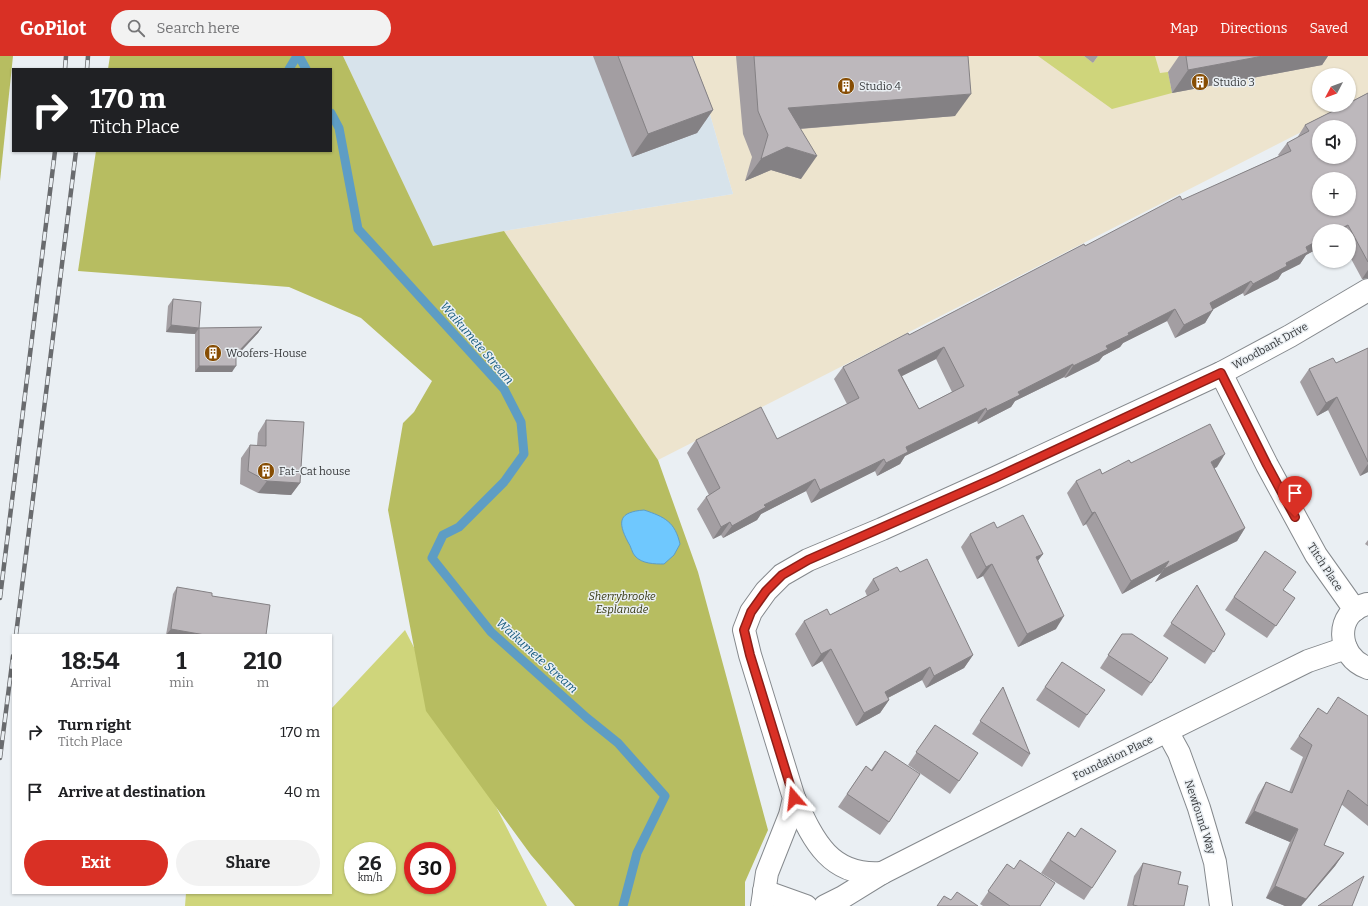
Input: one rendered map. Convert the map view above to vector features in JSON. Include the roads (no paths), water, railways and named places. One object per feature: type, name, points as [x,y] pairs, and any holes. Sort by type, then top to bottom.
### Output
[{"type":"street","name":"Woodbank Drive","points":[[794,798],[750,655],[744,630],[751,612],[766,591],[782,575],[808,560],[988,482],[1221,373],[1290,336],[1368,290]]},
{"type":"street","name":"Titch Place","points":[[1221,373],[1267,465],[1316,556],[1361,607]]},
{"type":"street","points":[[1361,607],[1345,624],[1344,640],[1351,658],[1360,665],[1368,668]]},
{"type":"street","name":"Foundation Place","points":[[825,906],[843,898],[882,873],[1312,659],[1346,648]]},
{"type":"street","name":"Newfound Way","points":[[1167,731],[1178,753],[1199,808],[1215,862],[1222,906]]},
{"type":"street","points":[[794,798],[790,815],[768,873],[763,899],[806,906]]},
{"type":"street","name":"Foundation Place","points":[[794,798],[813,837],[831,858],[841,866],[859,873],[882,873]]},
{"type":"water","points":[[644,510],[658,515],[668,521],[672,525],[678,537],[680,544],[674,555],[664,564],[649,563],[638,559],[633,553],[622,528],[622,519],[625,515]]},
{"type":"waterway","points":[[290,68],[297,56]]},
{"type":"waterway","name":"Waikumete Stream","points":[[299,56],[305,68]]},
{"type":"waterway","name":"Waikumete Stream","points":[[332,115],[339,128],[358,229],[504,389],[521,422],[524,454],[504,482],[459,527],[443,535],[432,558],[491,632],[587,718],[618,743],[665,796],[637,853],[623,906]]},
{"type":"railway","points":[[65,68],[66,56]]},
{"type":"railway","points":[[87,68],[88,56]]},
{"type":"railway","points":[[0,598],[55,152]]},
{"type":"railway","points":[[16,634],[76,152]]},
{"type":"railway","points":[[0,758],[12,664]]},
{"type":"place","name":"Studio 3","points":[[1200,82]]},
{"type":"place","name":"Studio 4","points":[[846,86]]},
{"type":"place","name":"Woofers-House","points":[[213,353]]},
{"type":"place","name":"Fat-Cat house","points":[[266,471]]},
{"type":"park label","name":"Sherrybrooke Esplanade","points":[[622,602]]}]
